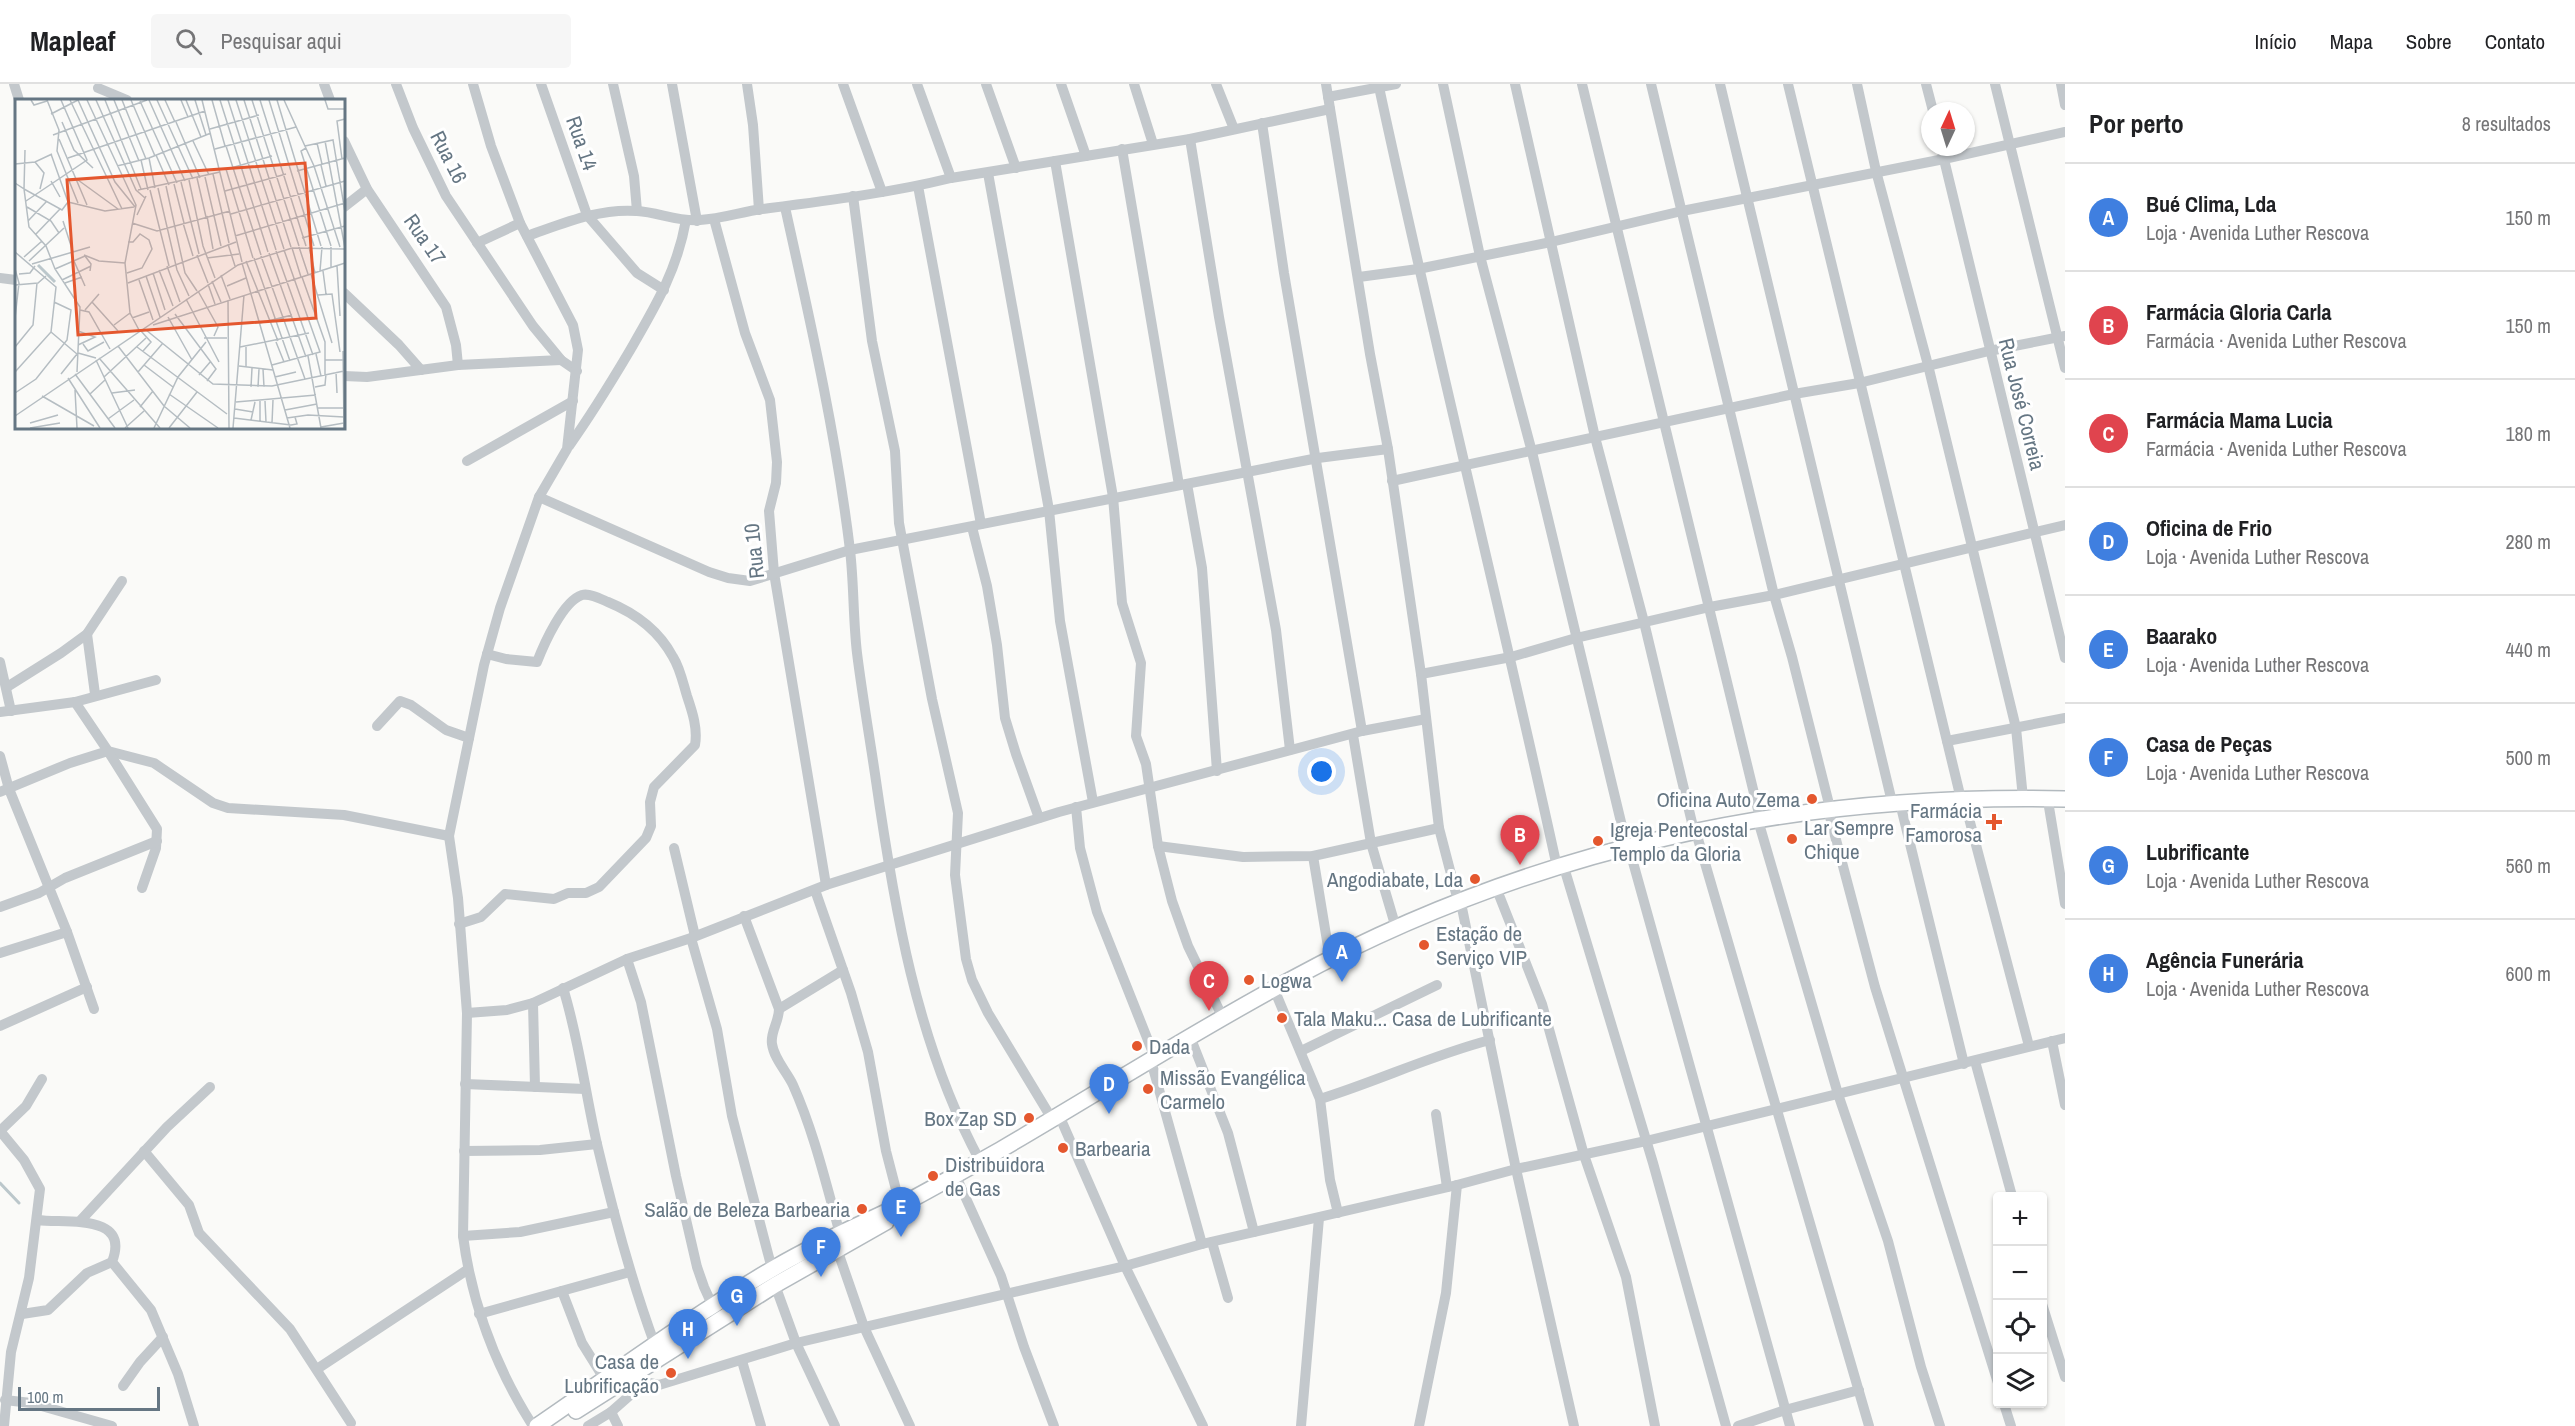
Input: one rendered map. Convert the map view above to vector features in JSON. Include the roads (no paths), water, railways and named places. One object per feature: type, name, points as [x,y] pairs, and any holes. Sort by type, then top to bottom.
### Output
[{"type":"main road","points":[[553,1426],[641,1378],[716,1313],[772,1269],[838,1241],[959,1183],[1154,1063],[1222,1018],[1330,959],[1396,928],[1562,870],[1629,851],[1760,822],[1830,812],[1897,806],[2023,798],[2065,800]]},
{"type":"main road","points":[[1964,803],[2065,808]]},
{"type":"main road","points":[[1154,1063],[1193,1044],[1277,996],[1460,905],[1499,895],[1562,870]]},
{"type":"main road","points":[[535,1426],[655,1345],[775,1285],[838,1241],[980,1161],[1057,1121]]},
{"type":"street","points":[[14,84],[19,99]]},
{"type":"street","points":[[324,84],[330,99]]},
{"type":"street","name":"Rua 16","points":[[396,84],[413,128],[446,196],[533,326],[561,360],[577,371]]},
{"type":"street","points":[[473,84],[491,146],[520,223],[573,324],[579,350],[567,449]]},
{"type":"street","name":"Rua 14","points":[[541,84],[587,215]]},
{"type":"street","points":[[613,84],[634,176],[637,211]]},
{"type":"street","points":[[535,1426],[504,1378],[479,1314],[467,1270],[463,1236],[467,1013],[449,836],[487,654],[500,608],[539,497],[611,382],[664,290],[692,221],[672,84]]},
{"type":"street","points":[[747,84],[753,125],[759,210]]},
{"type":"street","points":[[843,84],[882,192]]},
{"type":"street","points":[[917,84],[951,178]]},
{"type":"street","points":[[986,84],[1016,168]]},
{"type":"street","points":[[1061,84],[1086,156]]},
{"type":"street","points":[[1134,84],[1153,144]]},
{"type":"street","points":[[1216,84],[1234,129]]},
{"type":"street","points":[[1326,84],[1370,354],[1388,449],[1421,674],[1439,828],[1460,905],[1491,1040],[1516,1168],[1574,1426]]},
{"type":"street","points":[[1328,97],[1396,84]]},
{"type":"street","points":[[1443,84],[1480,256],[1532,452],[1629,851],[1790,1426]]},
{"type":"street","points":[[1515,84],[1595,437],[1644,622],[1696,835],[1869,1426]]},
{"type":"street","points":[[1582,84],[1615,226],[1666,424],[1760,822],[1838,1094],[1888,1241],[1921,1367],[1940,1426]]},
{"type":"street","points":[[1651,84],[1774,595],[1792,657],[1875,987],[1993,1367]]},
{"type":"street","points":[[1720,84],[1838,579],[1897,806],[1969,1063],[2011,1192]]},
{"type":"street","points":[[1788,84],[1947,741],[2029,1046]]},
{"type":"street","points":[[1857,84],[1876,171],[1928,365],[2016,728],[2023,798]]},
{"type":"street","points":[[1926,84],[1931,102]]},
{"type":"street","points":[[1995,84],[2062,337],[2065,368]]},
{"type":"street","points":[[2061,84],[2065,105]]},
{"type":"street","points":[[97,86],[125,99]]},
{"type":"street","points":[[1379,87],[1418,269],[1562,870],[1646,1141],[1726,1426]]},
{"type":"street","points":[[527,236],[587,215],[637,211],[692,221],[714,219],[1190,139],[1330,109]]},
{"type":"street","points":[[1262,123],[1284,273],[1318,458],[1358,733],[1371,843],[1396,928]]},
{"type":"street","points":[[1359,278],[1418,269],[1551,242],[1682,211],[1944,159],[2065,132]]},
{"type":"street","points":[[1190,139],[1276,630],[1290,750]]},
{"type":"street","name":"Rua 17","points":[[345,143],[367,189],[446,307],[456,345],[458,365]]},
{"type":"street","points":[[1122,149],[1183,484],[1202,568],[1217,771]]},
{"type":"street","name":"Rua José Correia","points":[[1943,156],[2065,658]]},
{"type":"street","points":[[1055,161],[1113,497],[1122,603],[1141,663],[1135,728],[1144,753],[1158,846],[1169,892],[1180,924],[1222,1018]]},
{"type":"street","points":[[988,173],[1049,510],[1060,621],[1093,802]]},
{"type":"street","points":[[918,186],[962,410],[977,526],[997,645],[1005,718],[1040,818]]},
{"type":"street","points":[[345,206],[367,189]]},
{"type":"street","points":[[853,196],[879,385],[895,451],[899,523],[932,699],[958,813],[955,875],[963,944],[972,980],[988,1013],[1057,1121],[1203,1426]]},
{"type":"street","points":[[785,207],[821,371],[850,550],[857,652],[888,865],[907,957],[931,1045],[962,1128],[980,1161]]},
{"type":"street","points":[[587,215],[637,273],[664,290]]},
{"type":"street","name":"Rua 10","points":[[714,219],[745,333],[770,400],[777,462],[776,483],[770,511],[774,573],[826,885]]},
{"type":"street","points":[[477,243],[520,223]]},
{"type":"street","points":[[0,278],[15,280]]},
{"type":"street","points":[[345,294],[399,345],[421,370]]},
{"type":"street","points":[[1392,481],[1666,424],[1794,394],[1859,383],[1989,351],[2062,337]]},
{"type":"street","points":[[345,376],[367,377],[458,365],[561,360]]},
{"type":"street","points":[[467,461],[573,401]]},
{"type":"street","points":[[539,497],[710,572],[750,581],[850,550],[1318,458],[1388,449]]},
{"type":"street","points":[[1421,674],[1511,657],[1576,638],[1710,607],[1774,595],[1903,562],[2065,525]]},
{"type":"street","points":[[7,687],[87,634],[122,581]]},
{"type":"street","points":[[459,924],[481,917],[505,894],[554,899],[568,893],[586,893],[599,886],[646,838],[651,826],[650,802],[654,787],[695,745],[697,736],[692,712],[673,657],[647,624],[628,610],[603,600],[584,594],[574,599],[563,612],[537,662],[506,659],[487,654]]},
{"type":"street","points":[[87,634],[95,694]]},
{"type":"street","points":[[0,662],[7,687],[6,711],[75,702],[95,694],[156,680]]},
{"type":"street","points":[[377,726],[400,701],[411,705],[446,730],[469,738]]},
{"type":"street","points":[[75,702],[153,821],[157,842],[142,888]]},
{"type":"street","points":[[1947,741],[2065,718]]},
{"type":"street","points":[[467,1013],[507,1010],[532,1003],[627,959],[693,937],[744,915],[826,885],[1040,818],[1150,786],[1217,771],[1290,750],[1426,719]]},
{"type":"street","points":[[4,791],[70,763],[108,751],[154,763],[213,803],[228,808],[344,815],[449,836]]},
{"type":"street","points":[[0,756],[4,791],[33,847],[67,932],[94,1009]]},
{"type":"street","points":[[1076,807],[1084,867],[1096,912],[1154,1063],[1207,1243],[1228,1298]]},
{"type":"street","points":[[2049,807],[2065,904]]},
{"type":"street","points":[[1158,846],[1243,857],[1313,856],[1439,828]]},
{"type":"street","points":[[0,907],[48,888],[65,878],[157,842]]},
{"type":"street","points":[[674,848],[693,937],[717,1029],[732,1116],[772,1269]]},
{"type":"street","points":[[1313,856],[1330,959]]},
{"type":"street","points":[[815,890],[868,1052],[886,1151],[900,1205]]},
{"type":"street","points":[[1499,895],[1542,1004],[1584,1155],[1626,1277],[1655,1426]]},
{"type":"street","points":[[744,915],[780,1009],[772,1036],[773,1050],[793,1084],[805,1118],[864,1327],[910,1426]]},
{"type":"street","points":[[0,953],[67,932]]},
{"type":"street","points":[[627,959],[641,1002],[669,1144],[697,1267],[716,1313]]},
{"type":"street","points":[[780,1009],[843,970]]},
{"type":"street","points":[[1301,1051],[1437,985]]},
{"type":"street","points":[[0,1026],[87,987]]},
{"type":"street","points":[[563,988],[576,1030],[585,1089],[614,1212],[630,1272],[655,1345]]},
{"type":"street","points":[[1277,996],[1320,1099],[1330,1180],[1338,1213]]},
{"type":"street","points":[[532,1003],[534,1087]]},
{"type":"street","points":[[588,1426],[610,1412],[641,1378],[659,1385],[796,1343],[1125,1266],[1207,1243],[1452,1186],[1516,1168],[1646,1141],[2065,1038]]},
{"type":"street","points":[[1320,1099],[1356,1088],[1448,1051],[1491,1040]]},
{"type":"street","points":[[2052,1041],[2065,1105]]},
{"type":"street","points":[[1193,1044],[1228,1133],[1254,1232]]},
{"type":"street","points":[[4,1426],[11,1352],[22,1314],[38,1220],[40,1189],[24,1160],[0,1131],[26,1106],[42,1079]]},
{"type":"street","points":[[465,1084],[585,1089]]},
{"type":"street","points":[[81,1220],[144,1151],[210,1088]]},
{"type":"street","points":[[1419,1426],[1446,1293],[1452,1186],[1436,1114]]},
{"type":"street","points":[[464,1151],[540,1150],[597,1144]]},
{"type":"street","points":[[144,1151],[189,1205],[199,1233],[290,1329],[351,1423]]},
{"type":"street","points":[[959,1183],[1007,1292],[1024,1347],[1054,1426]]},
{"type":"street","points":[[463,1236],[520,1232],[614,1212]]},
{"type":"street","points":[[1301,1426],[1319,1218]]},
{"type":"street","points":[[22,1314],[48,1310],[87,1273],[112,1262],[116,1252],[111,1236],[96,1224],[81,1220],[58,1223],[38,1220]]},
{"type":"street","points":[[112,1262],[151,1310],[163,1337],[194,1426]]},
{"type":"street","points":[[317,1369],[467,1270]]},
{"type":"street","points":[[479,1314],[630,1272]]},
{"type":"street","points":[[775,1285],[796,1343],[835,1426]]},
{"type":"street","points":[[562,1291],[582,1343],[605,1380]]},
{"type":"street","points":[[2047,1317],[2065,1377]]},
{"type":"street","points":[[123,1386],[140,1362],[163,1337]]},
{"type":"street","points":[[742,1361],[761,1426]]},
{"type":"street","points":[[1738,1426],[1785,1410],[1859,1390]]},
{"type":"street","points":[[5,1400],[31,1403],[112,1426]]},
{"type":"street","points":[[2005,1408],[2011,1426]]},
{"type":"street","points":[[610,1412],[618,1426]]},
{"type":"waterway","points":[[0,1183],[19,1203]]},
{"type":"place","name":"Oficina Auto Zema","points":[[1812,799]]},
{"type":"place","name":"Farmácia Famorosa","points":[[1994,822]]},
{"type":"place","name":"Lar Sempre Chique","points":[[1792,839]]},
{"type":"place","name":"Igreja Pentecostal Templo da Gloria","points":[[1598,841]]},
{"type":"place","name":"Farmácia Gloria Carla","points":[[1520,865]]},
{"type":"place","name":"Angodiabate, Lda","points":[[1475,879]]},
{"type":"place","name":"Estação de Serviço VIP","points":[[1424,945]]},
{"type":"place","name":"Logwa","points":[[1249,980]]},
{"type":"place","name":"Bué Clima, Lda","points":[[1342,982]]},
{"type":"place","name":"Farmácia Mama Lucia","points":[[1209,1011]]},
{"type":"place","name":"Tala Maku... Casa de Lubrificante","points":[[1282,1018]]},
{"type":"place","name":"Dada","points":[[1137,1046]]},
{"type":"place","name":"Missão Evangélica Carmelo","points":[[1148,1089]]},
{"type":"place","name":"Oficina de Frio","points":[[1109,1114]]},
{"type":"place","name":"Box Zap SD","points":[[1029,1118]]},
{"type":"place","name":"Barbearia","points":[[1063,1148]]},
{"type":"place","name":"Distribuidora de Gas","points":[[933,1176]]},
{"type":"place","name":"Salão de Beleza Barbearia","points":[[862,1209]]},
{"type":"place","name":"Baarako","points":[[901,1237]]},
{"type":"place","name":"Casa de Peças","points":[[821,1277]]},
{"type":"place","name":"Lubrificante","points":[[737,1326]]},
{"type":"place","name":"Agência Funerária","points":[[688,1359]]},
{"type":"place","name":"Casa de Lubrificação","points":[[671,1373]]}]
